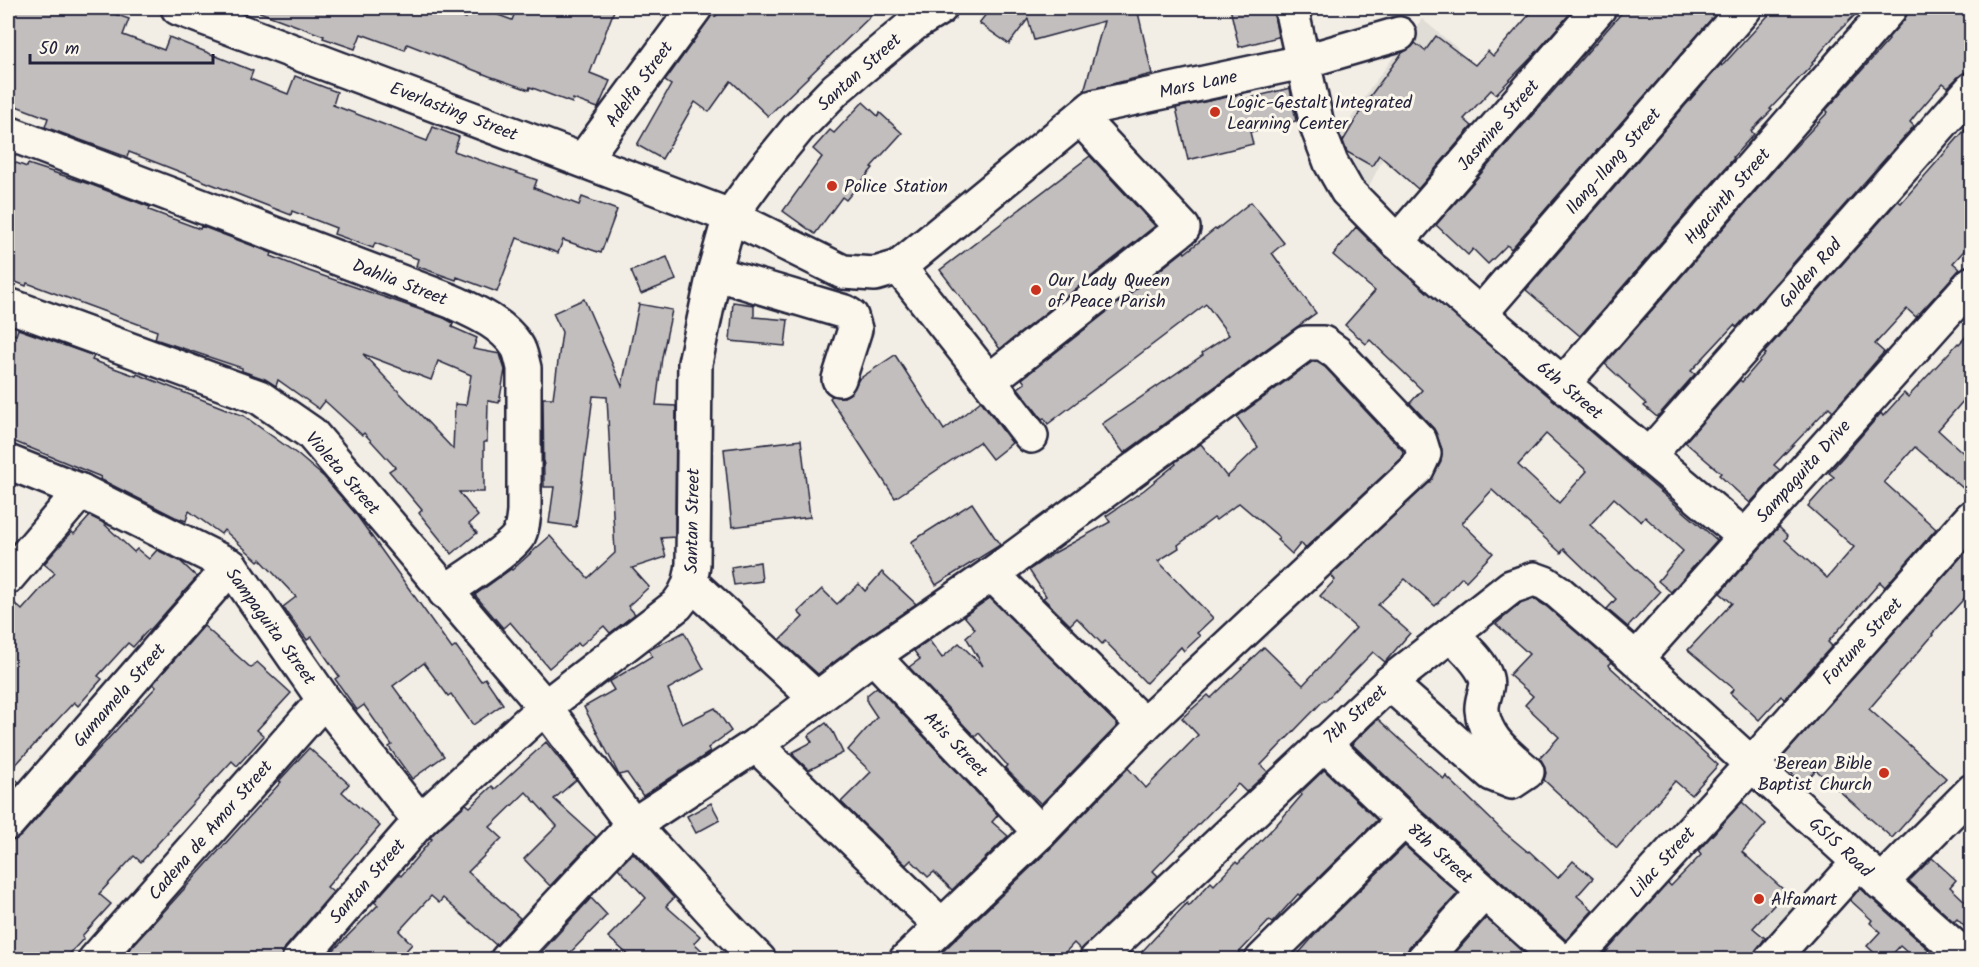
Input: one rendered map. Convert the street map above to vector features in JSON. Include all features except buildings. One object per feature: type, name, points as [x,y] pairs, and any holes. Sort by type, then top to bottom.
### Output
[{"type":"street","name":"Everlasting Street","points":[[178,8],[215,14],[730,216],[843,272],[875,274],[898,267]]},
{"type":"street","name":"Adelfa Street","points":[[583,160],[693,8]]},
{"type":"street","name":"Santan Street","points":[[299,960],[420,821],[545,707],[677,605],[686,595],[691,583],[693,564],[695,363],[714,273],[730,216],[799,127],[836,89],[914,24],[940,8]]},
{"type":"street","name":"6th Street","points":[[1291,8],[1318,129],[1331,163],[1347,192],[1397,242],[1480,314],[1744,536]]},
{"type":"street","name":"Jasmine Street","points":[[1397,242],[1599,8]]},
{"type":"street","name":"Ilang-Ilang Street","points":[[1480,314],[1745,8]]},
{"type":"street","name":"Hyacinth Street","points":[[1563,384],[1890,8]]},
{"type":"street","name":"Mars Lane","points":[[1087,112],[1302,62],[1399,34]]},
{"type":"street","name":"Golden Rod","points":[[1648,456],[1971,89]]},
{"type":"street","points":[[989,381],[1183,228],[1087,112],[898,267],[1031,436]]},
{"type":"street","name":"Dahlia Street","points":[[8,133],[451,301],[484,316],[505,332],[518,347],[524,368],[524,512],[522,527],[518,537],[509,546],[445,592]]},
{"type":"street","points":[[714,273],[845,312],[850,316],[855,329],[839,380]]},
{"type":"street","name":"Sampaguita Drive","points":[[1636,659],[1971,283]]},
{"type":"street","name":"Violeta Street","points":[[8,305],[259,397],[310,433],[545,707],[633,825],[759,960]]},
{"type":"street","points":[[507,960],[633,825],[756,745],[873,657],[992,574],[1306,343],[1323,343],[1337,353],[1420,441],[1424,454],[1417,469],[1144,725],[1040,832],[906,960]]},
{"type":"street","name":"Sampaguita Street","points":[[8,462],[81,491],[231,567],[324,700],[420,821]]},
{"type":"street","points":[[8,577],[81,491]]},
{"type":"street","name":"Fortune Street","points":[[1752,764],[1971,517]]},
{"type":"street","name":"Gumamela Street","points":[[8,823],[231,567]]},
{"type":"street","points":[[992,574],[1144,725]]},
{"type":"street","name":"7th Street","points":[[1096,960],[1389,683],[1511,587],[1534,579],[1545,583],[1636,659]]},
{"type":"street","points":[[691,583],[817,699]]},
{"type":"street","points":[[1389,683],[1492,774],[1512,782],[1527,772],[1490,736],[1482,708],[1487,680],[1477,664],[1451,634]]},
{"type":"street","name":"Atis Street","points":[[873,657],[1040,832]]},
{"type":"street","name":"GSIS Road","points":[[1636,659],[1969,960]]},
{"type":"street","name":"Cadena de Amor Street","points":[[95,960],[324,700]]},
{"type":"street","name":"8th Street","points":[[1323,743],[1404,820],[1560,960]]},
{"type":"street","points":[[756,745],[942,926]]},
{"type":"street","name":"Lilac Street","points":[[1574,960],[1752,764]]},
{"type":"street","points":[[1771,960],[1870,872],[1971,791]]},
{"type":"street","points":[[1262,960],[1404,820]]},
{"type":"street","points":[[1423,960],[1484,892]]},
{"type":"shaded area","points":[[1422,19],[1458,49],[1409,107],[1369,186],[1333,147],[1369,90]]},
{"type":"shaded area","name":"Alfamart","points":[[1742,852],[1801,905],[1770,940],[1711,886]]},
{"type":"place","name":"Logic-Gestalt Integrated Learning Center","points":[[1215,112]]},
{"type":"place","name":"Police Station","points":[[832,186]]},
{"type":"place","name":"Our Lady Queen of Peace Parish","points":[[1036,290]]},
{"type":"place","name":"Berean Bible Baptist Church","points":[[1884,773]]},
{"type":"place","name":"Alfamart","points":[[1759,899]]}]
